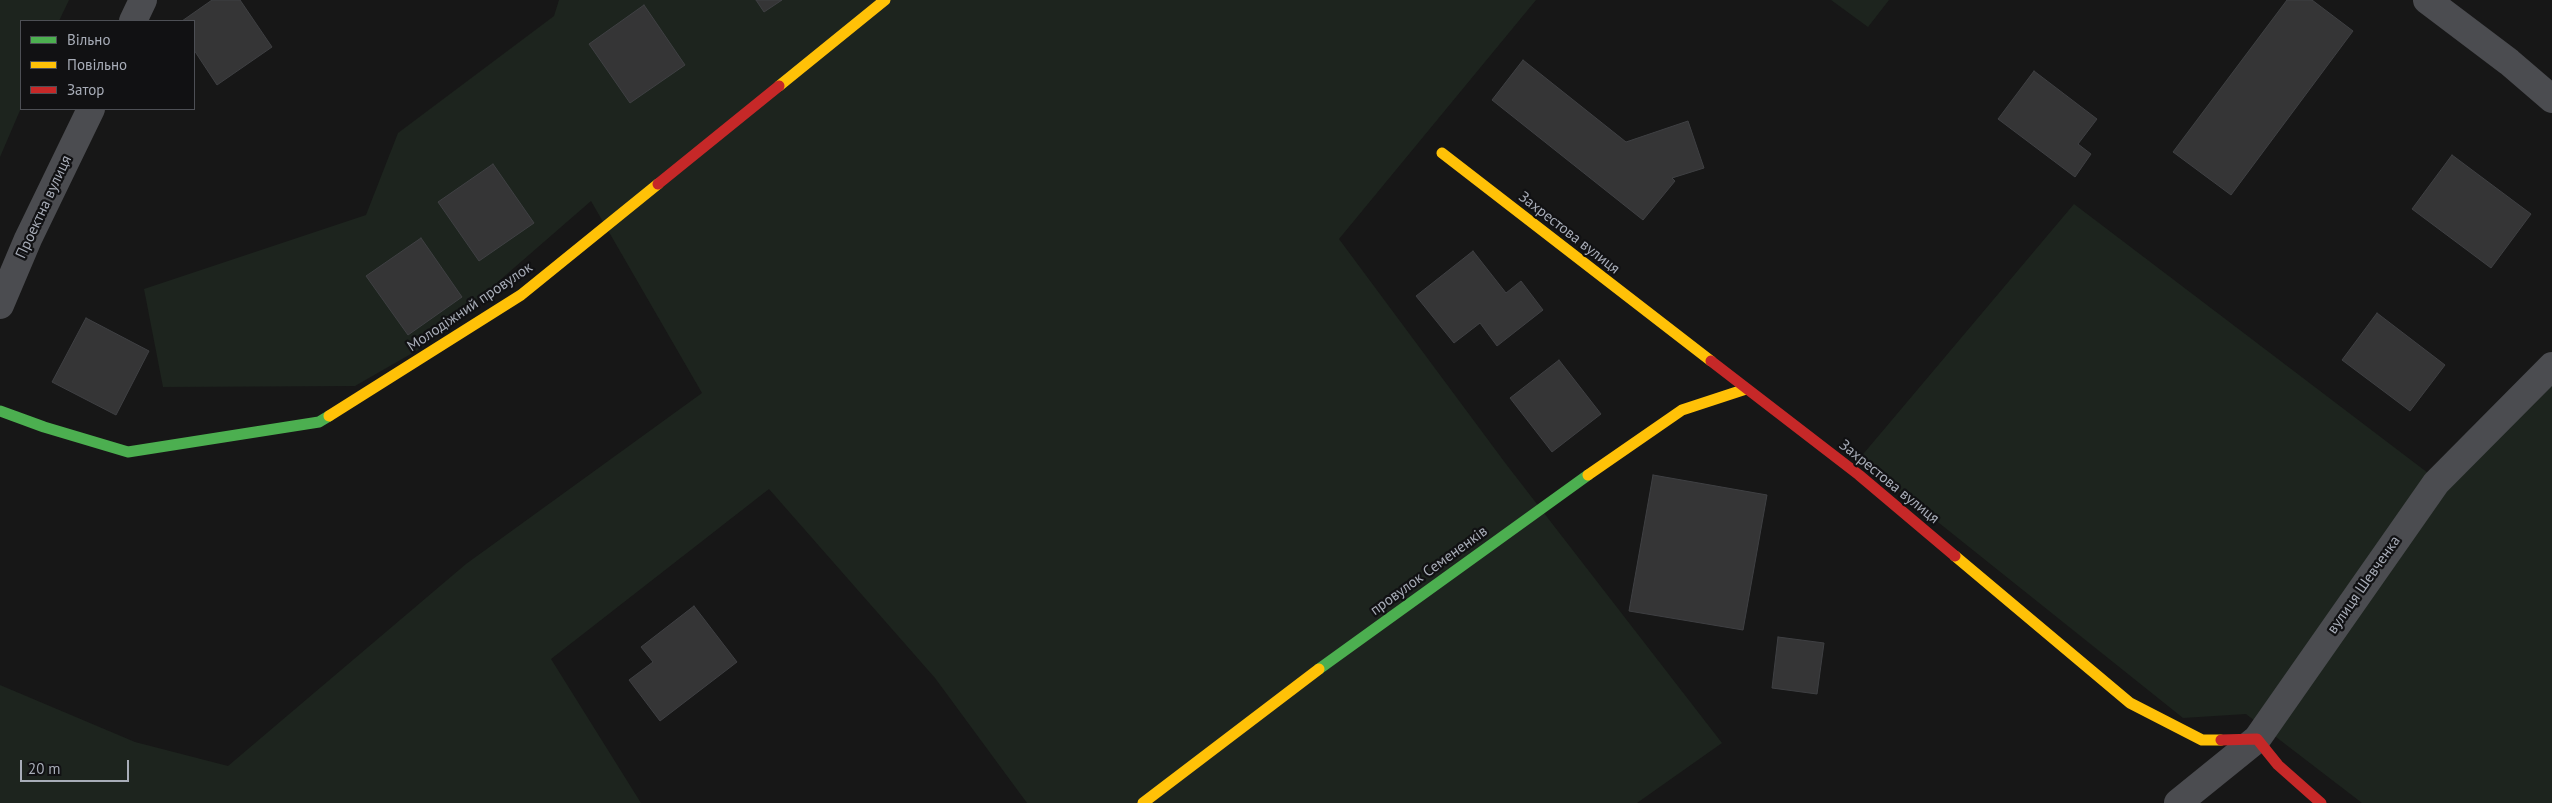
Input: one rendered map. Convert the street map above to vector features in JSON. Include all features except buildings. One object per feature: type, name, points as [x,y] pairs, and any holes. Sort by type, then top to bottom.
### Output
[{"type":"street","points":[[133,20],[143,0]]},
{"type":"street","name":"Молодіжний провулок","points":[[0,411],[44,427],[128,452],[319,422],[521,295],[885,0]]},
{"type":"street","points":[[2426,0],[2509,62],[2552,99]]},
{"type":"street","name":"Проектна вулиця","points":[[0,305],[28,239],[91,110]]},
{"type":"street","name":"Захрестова вулиця","points":[[1442,153],[1746,389],[1859,474],[2130,703],[2202,740],[2257,739]]},
{"type":"street","name":"вулиця Шевченка","points":[[2178,803],[2257,739],[2436,483],[2552,366]]},
{"type":"street","name":"провулок Семененків","points":[[1143,803],[1383,622],[1674,415],[1682,410],[1746,389]]},
{"type":"street","points":[[2257,739],[2278,765],[2321,803]]},
{"type":"shaded area","points":[[0,0],[69,0],[59,20],[20,20],[20,110],[0,157]]},
{"type":"shaded area","points":[[559,0],[1536,0],[1339,239],[1506,464],[1722,743],[1637,803],[1027,803],[935,678],[769,489],[551,659],[641,803],[0,803],[0,685],[135,742],[228,766],[466,564],[702,393],[591,201],[423,347],[355,386],[163,387],[144,289],[366,215],[398,133],[554,16]]},
{"type":"shaded area","points":[[1831,0],[1889,0],[1868,27]]},
{"type":"shaded area","points":[[2074,204],[2428,473],[2552,374],[2552,803],[2362,803],[2246,714],[2183,718],[1859,459]]},
{"type":"traffic: fast","points":[[0,411],[44,427],[128,452],[319,422],[329,416]]},
{"type":"traffic: fast","points":[[1319,669],[1588,475]]},
{"type":"traffic: slow","points":[[779,86],[885,0]]},
{"type":"traffic: slow","points":[[1442,153],[1711,361]]},
{"type":"traffic: slow","points":[[329,416],[521,295],[658,184]]},
{"type":"traffic: slow","points":[[1588,475],[1682,410],[1746,389]]},
{"type":"traffic: slow","points":[[1955,556],[2130,703],[2202,740],[2221,740]]},
{"type":"traffic: slow","points":[[1143,803],[1319,669]]},
{"type":"traffic: jam","points":[[658,184],[779,86]]},
{"type":"traffic: jam","points":[[1711,361],[1859,475],[1955,556]]},
{"type":"traffic: jam","points":[[2221,740],[2257,739],[2278,765],[2321,803]]}]
